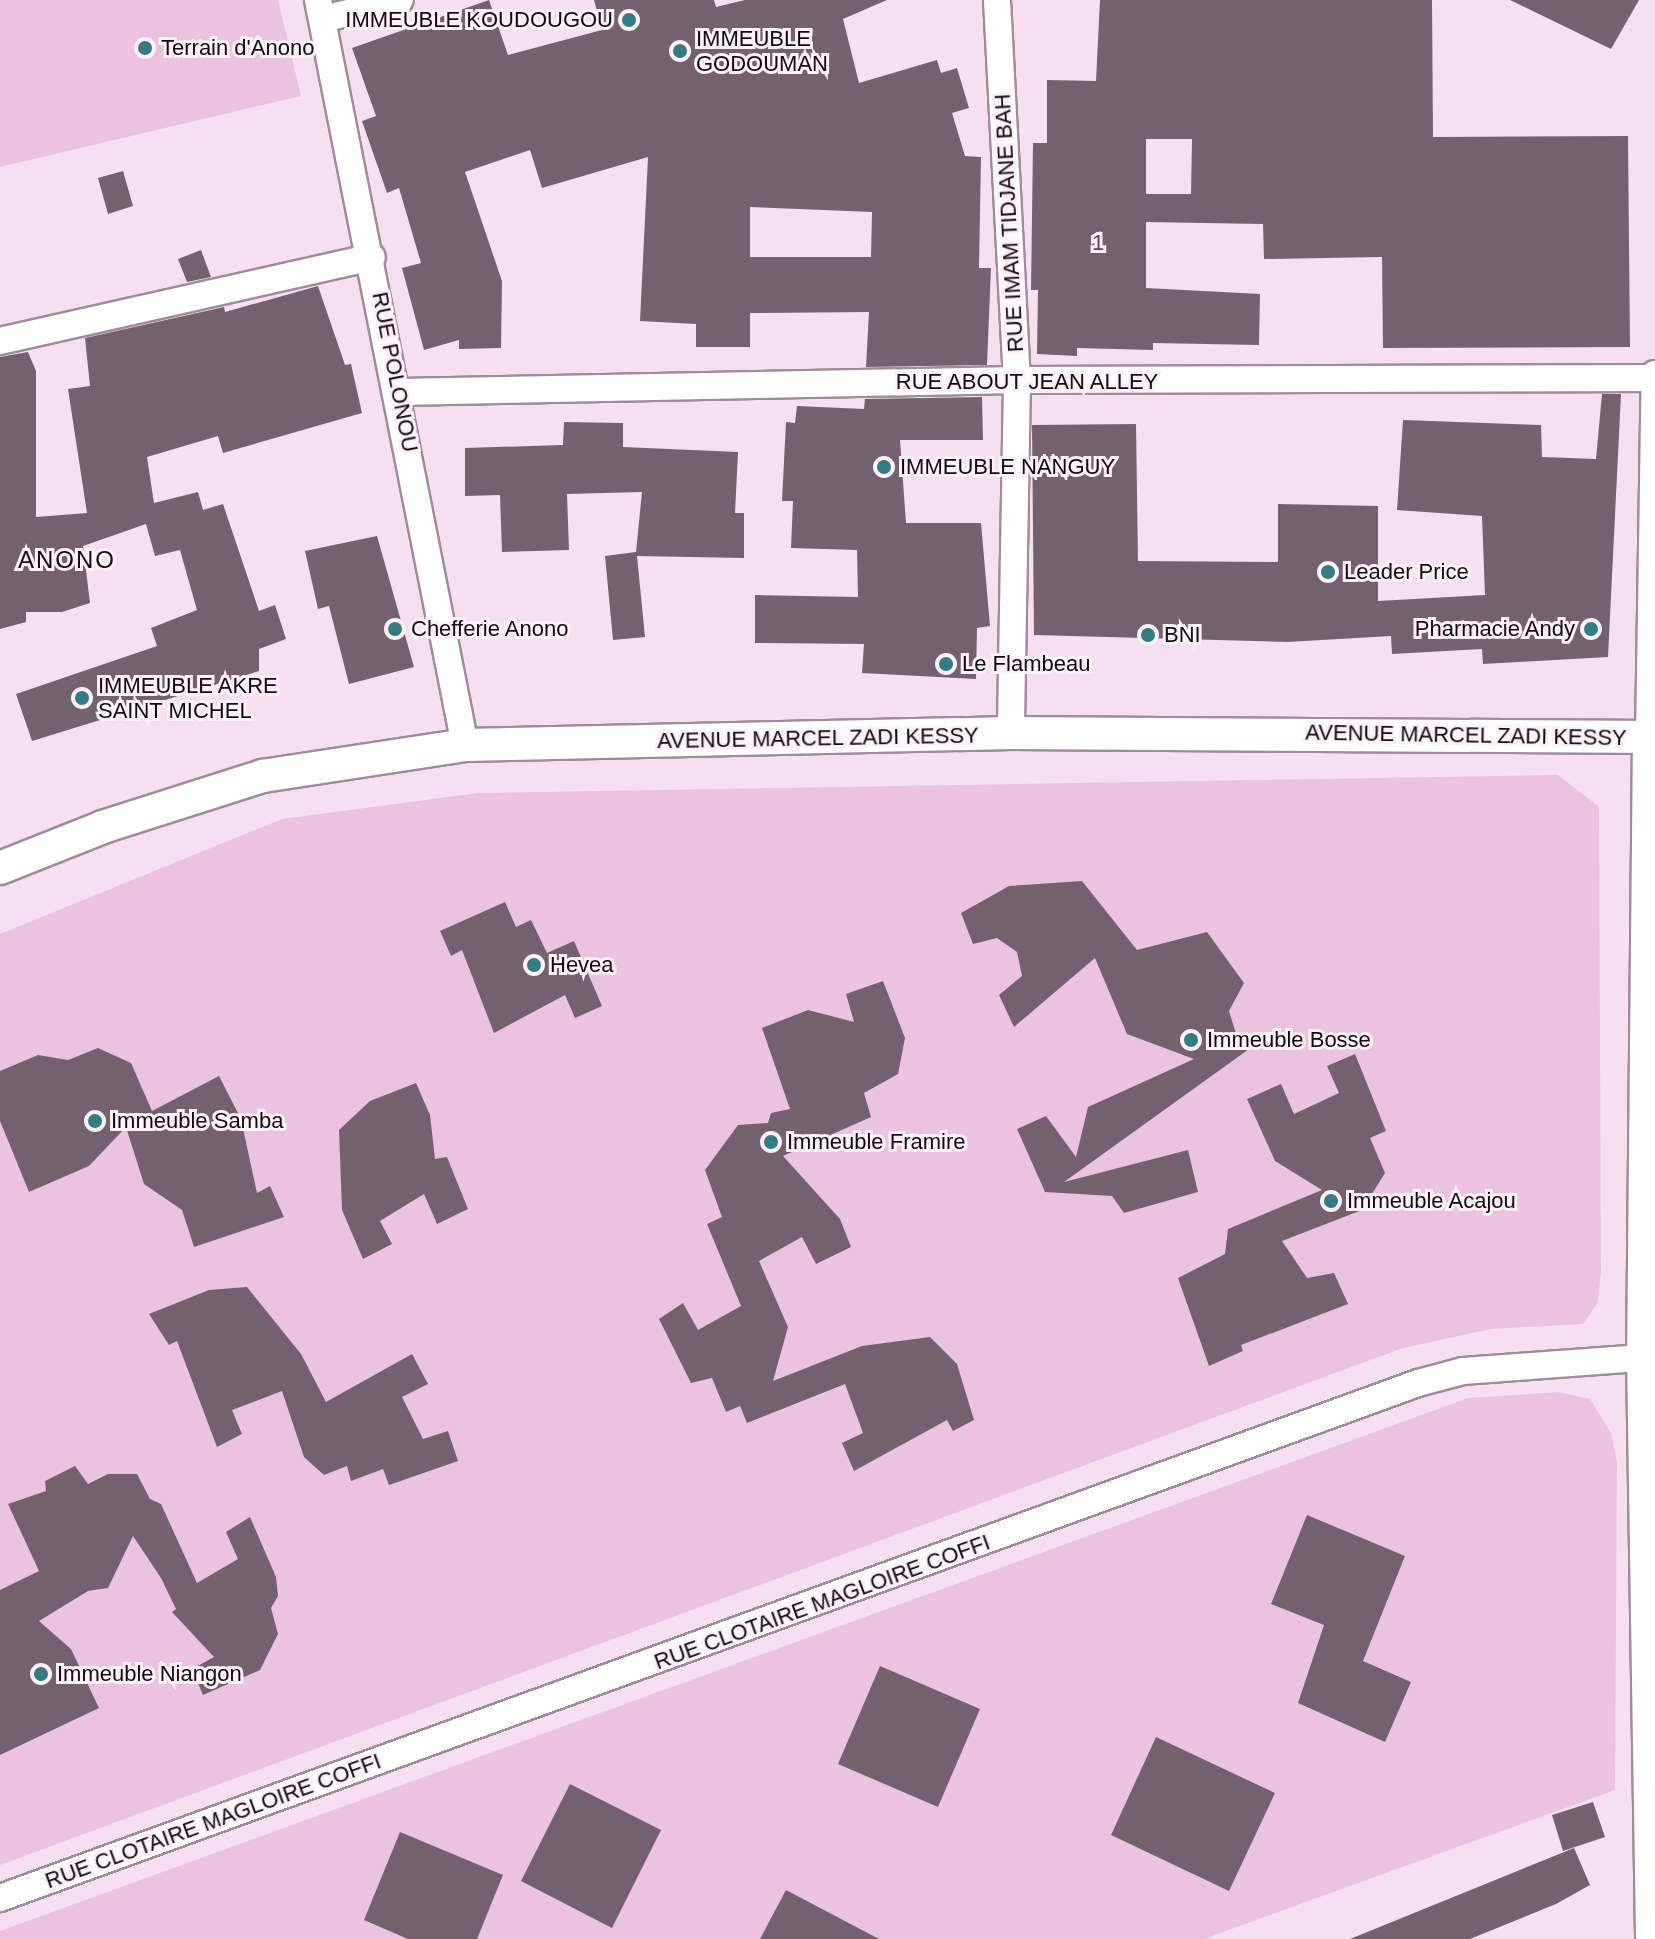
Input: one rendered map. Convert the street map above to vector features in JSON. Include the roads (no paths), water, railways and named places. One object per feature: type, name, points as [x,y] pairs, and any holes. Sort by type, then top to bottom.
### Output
[{"type":"street","points":[[320,9],[400,0]]},
{"type":"street","name":"RUE IMAM TIDJANE BAH","points":[[997,0],[1017,380],[1011,733]]},
{"type":"street","name":"RUE POLONOU","points":[[320,9],[399,392],[465,745]]},
{"type":"street","points":[[0,341],[372,257]]},
{"type":"street","points":[[1652,1939],[1649,1357],[1655,376]]},
{"type":"street","name":"RUE ABOUT JEAN ALLEY","points":[[399,392],[1017,380],[1655,376]]},
{"type":"street","name":"AVENUE MARCEL ZADI KESSY","points":[[0,868],[103,827],[263,776],[465,745],[1011,733],[1652,737]]},
{"type":"street","name":"RUE CLOTAIRE MAGLOIRE COFFI","points":[[0,1898],[1418,1383],[1463,1371],[1649,1357]]},
{"type":"place","name":"IMMEUBLE KOUDOUGOU","points":[[629,20]]},
{"type":"place","name":"Terrain d'Anono","points":[[145,48]]},
{"type":"place","name":"IMMEUBLE GODOUMAN","points":[[680,51]]},
{"type":"place","name":"IMMEUBLE NANGUY","points":[[884,467]]},
{"type":"place","name":"Leader Price","points":[[1328,572]]},
{"type":"place","name":"Chefferie Anono","points":[[395,629]]},
{"type":"place","name":"Pharmacie Andy","points":[[1591,629]]},
{"type":"place","name":"BNI","points":[[1148,635]]},
{"type":"place","name":"Le Flambeau","points":[[946,664]]},
{"type":"place","name":"IMMEUBLE AKRE SAINT MICHEL","points":[[82,698]]},
{"type":"place","name":"Hevea","points":[[534,965]]},
{"type":"place","name":"Immeuble Bosse","points":[[1191,1040]]},
{"type":"place","name":"Immeuble Samba","points":[[95,1121]]},
{"type":"place","name":"Immeuble Framire","points":[[771,1142]]},
{"type":"place","name":"Immeuble Acajou","points":[[1331,1201]]},
{"type":"place","name":"Immeuble Niangon","points":[[41,1674]]},
{"type":"district","name":"ANONO","points":[[67,560]]},
{"type":"park label","name":"1","points":[[1098,243]]}]
